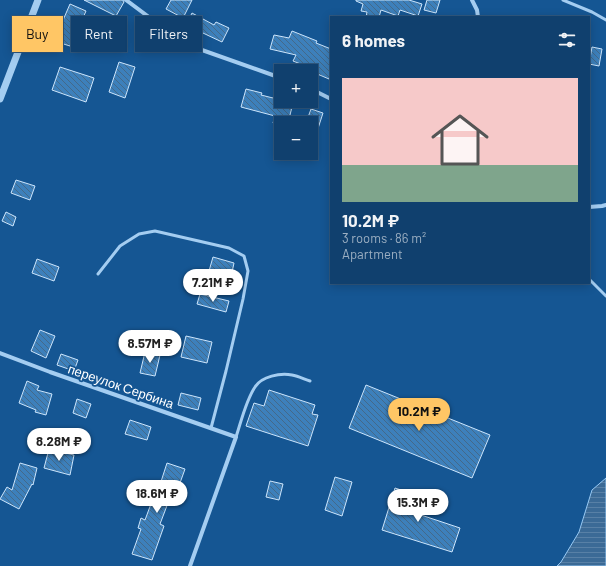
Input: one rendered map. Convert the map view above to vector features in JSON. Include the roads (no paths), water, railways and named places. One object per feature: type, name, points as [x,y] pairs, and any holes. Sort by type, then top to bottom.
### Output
[{"type":"street","points":[[0,98],[38,0]]},
{"type":"street","points":[[126,0],[185,44],[274,76]]},
{"type":"street","points":[[472,0],[477,10],[478,16]]},
{"type":"street","points":[[318,92],[330,98]]},
{"type":"street","points":[[590,207],[606,205]]},
{"type":"street","name":"переулок Сербина","points":[[0,353],[57,375],[236,437]]},
{"type":"street","points":[[190,566],[236,437]]},
{"type":"lane","points":[[563,0],[592,12],[606,20]]},
{"type":"lane","points":[[98,274],[120,246],[139,234],[155,231],[229,248],[244,256],[248,271],[243,299],[211,428]]},
{"type":"lane","points":[[590,280],[606,296]]},
{"type":"lane","points":[[236,437],[249,397],[255,386],[262,380],[283,374],[294,375],[310,381]]},
{"type":"water","points":[[606,478],[606,566],[557,566],[579,532],[592,490]]}]
